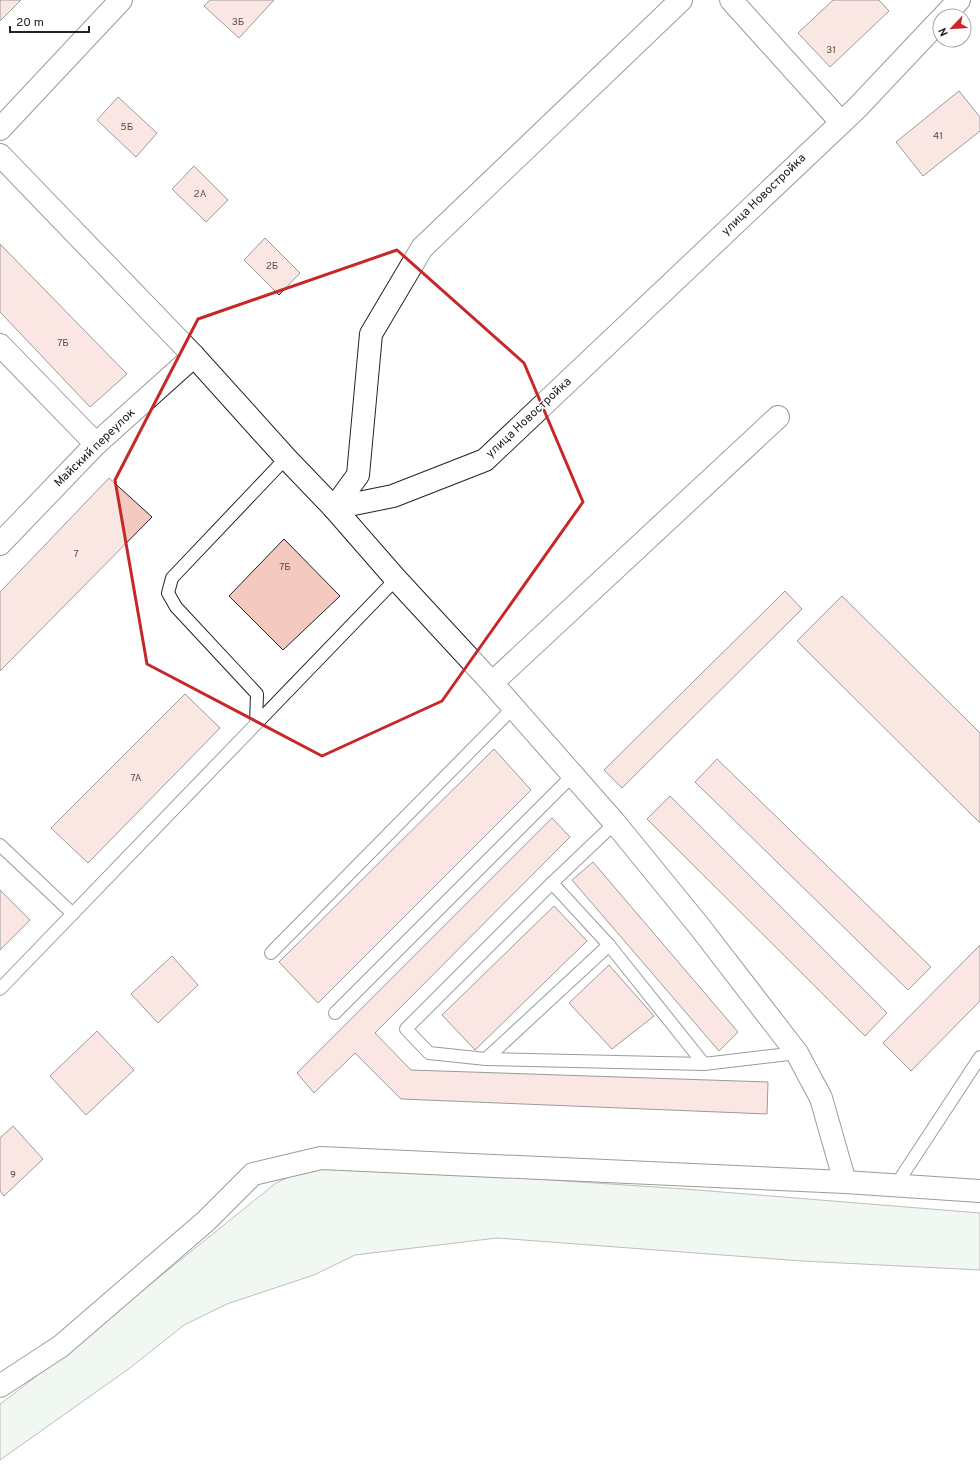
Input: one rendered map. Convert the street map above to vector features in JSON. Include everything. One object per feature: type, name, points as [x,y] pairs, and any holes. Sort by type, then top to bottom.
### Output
[{"type":"street","points":[[0,129],[121,0]]},
{"type":"street","points":[[334,508],[358,475],[370,334],[422,248],[681,0]]},
{"type":"street","points":[[731,0],[841,122]]},
{"type":"street","points":[[952,8],[959,0]]},
{"type":"street","name":"улица Новостройка","points":[[334,508],[393,496],[485,460],[857,108],[932,28]]},
{"type":"street","points":[[0,155],[194,356],[286,458],[334,508],[396,579],[492,683],[615,823],[699,926],[797,1053],[821,1098],[845,1182]]},
{"type":"street","points":[[0,345],[96,444]]},
{"type":"street","name":"Майский переулок","points":[[0,544],[96,444],[194,356]]},
{"type":"street","points":[[492,683],[778,417]]},
{"type":"street","points":[[0,1386],[60,1346],[206,1221],[252,1174],[321,1158],[845,1182],[980,1191]]},
{"type":"lane","points":[[256,724],[257,694],[176,607],[168,593],[172,578],[286,458]]},
{"type":"lane","points":[[0,989],[396,579]]},
{"type":"lane","points":[[271,953],[513,708]]},
{"type":"lane","points":[[335,1013],[573,775]]},
{"type":"lane","points":[[615,823],[552,883],[406,1029],[429,1053],[486,1059],[704,1064],[797,1053]]},
{"type":"lane","points":[[0,845],[73,914]]},
{"type":"lane","points":[[552,883],[609,945],[704,1064]]},
{"type":"lane","points":[[486,1059],[609,945]]},
{"type":"lane","points":[[896,1185],[980,1057]]},
{"type":"highlighted area","points":[[397,250],[524,363],[583,502],[442,701],[322,756],[147,664],[115,480],[198,319]]},
{"type":"green space","points":[[341,1164],[372,1168],[685,1189],[980,1213],[980,1270],[802,1261],[497,1238],[355,1255],[314,1275],[227,1304],[184,1325],[130,1368],[0,1460],[0,1404],[276,1183],[297,1173]]},
{"type":"building","points":[[0,0],[21,0],[0,21]]},
{"type":"building","points":[[210,0],[274,0],[239,38],[204,6]]},
{"type":"building","points":[[833,0],[879,0],[889,11],[830,67],[798,33]]},
{"type":"building","points":[[959,91],[980,117],[980,131],[923,176],[896,142]]},
{"type":"building","points":[[118,97],[157,133],[136,157],[97,120]]},
{"type":"building","points":[[194,166],[228,200],[206,222],[172,189]]},
{"type":"building","points":[[265,238],[300,273],[279,295],[244,260]]},
{"type":"building","points":[[0,244],[127,374],[90,407],[0,312]]},
{"type":"building","points":[[109,478],[152,517],[0,671],[0,592]]},
{"type":"building","points":[[284,539],[340,596],[283,650],[229,596]]},
{"type":"building","points":[[785,591],[802,609],[622,788],[604,770]]},
{"type":"building","points":[[842,596],[980,733],[980,823],[797,641]]},
{"type":"building","points":[[185,694],[220,728],[88,863],[51,828]]},
{"type":"building","points":[[494,749],[531,790],[318,1003],[279,962]]},
{"type":"building","points":[[717,759],[931,967],[908,990],[695,782]]},
{"type":"building","points":[[670,796],[887,1013],[865,1036],[647,819]]},
{"type":"building","points":[[552,818],[570,837],[375,1033],[411,1070],[768,1082],[767,1114],[401,1099],[355,1053],[314,1093],[297,1073]]},
{"type":"building","points":[[593,862],[738,1032],[719,1051],[572,880]]},
{"type":"building","points":[[0,890],[30,920],[0,950]]},
{"type":"building","points":[[554,906],[587,941],[475,1050],[442,1015]]},
{"type":"building","points":[[980,945],[980,1001],[911,1071],[883,1043]]},
{"type":"building","points":[[172,956],[198,985],[158,1023],[131,994]]},
{"type":"building","points":[[609,965],[654,1016],[612,1049],[569,1003]]},
{"type":"building","points":[[97,1031],[134,1070],[86,1115],[50,1076]]},
{"type":"building","points":[[13,1126],[43,1159],[4,1196],[0,1191],[0,1138]]}]
